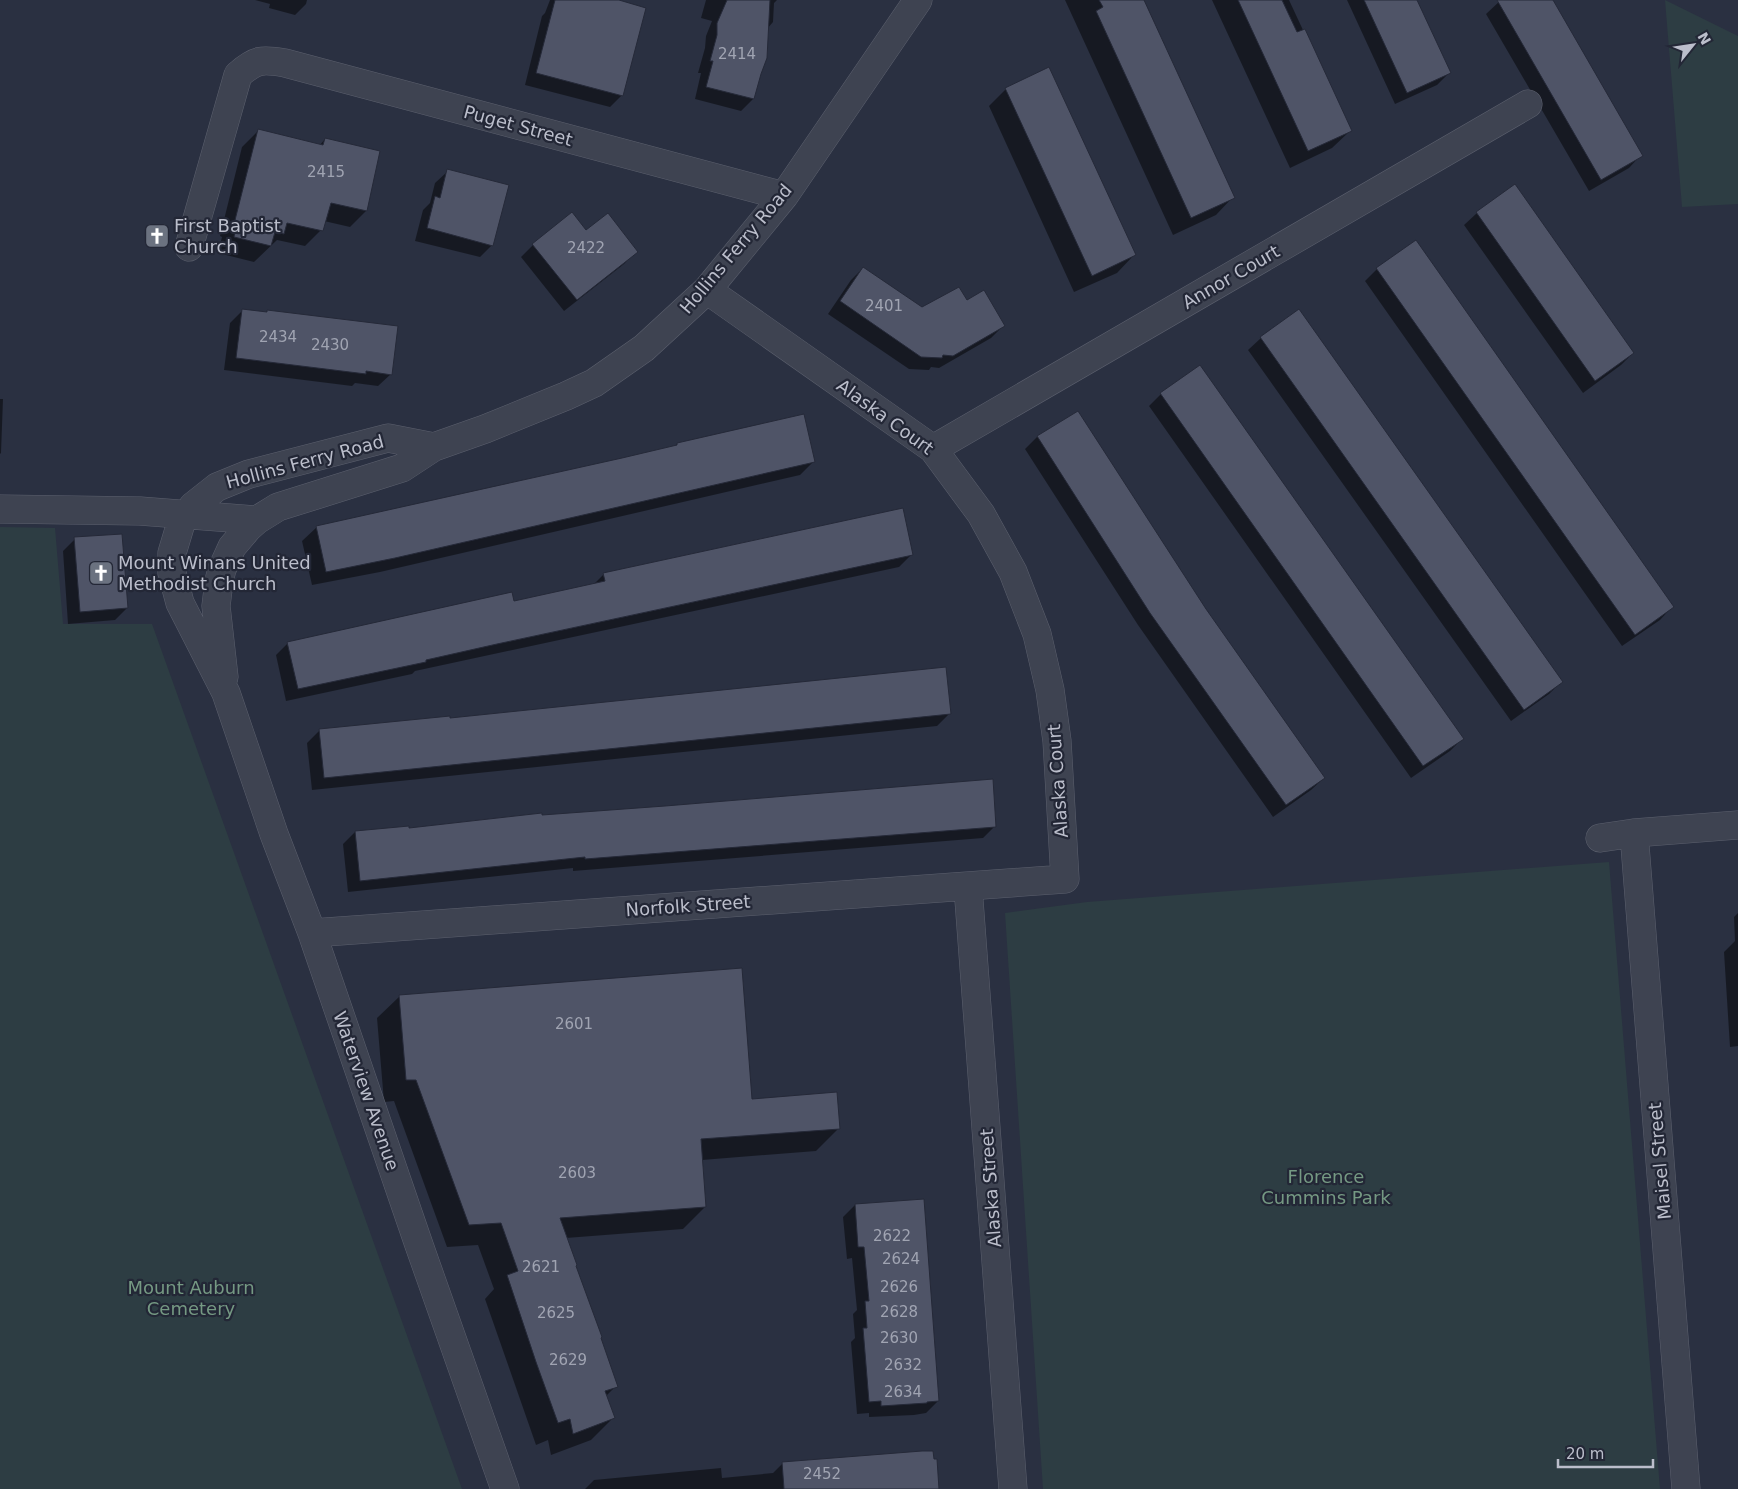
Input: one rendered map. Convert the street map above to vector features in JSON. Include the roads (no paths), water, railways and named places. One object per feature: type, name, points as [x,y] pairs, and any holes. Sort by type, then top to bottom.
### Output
[{"type":"street","name":"Hollins Ferry Road","points":[[0,508],[108,509],[187,515],[248,528],[278,507],[402,468],[434,447],[519,416],[594,383],[644,348],[707,290],[784,196],[918,0]]},
{"type":"street","name":"Puget Street","points":[[189,247],[238,75],[251,64],[267,60],[784,196]]},
{"type":"street","name":"Annor Court","points":[[933,449],[1528,104]]},
{"type":"street","name":"Alaska Court","points":[[707,290],[933,449],[981,514],[1013,572],[1036,634],[1050,690],[1057,741],[1065,880]]},
{"type":"street","name":"Hollins Ferry Road","points":[[187,515],[200,499],[217,487],[249,474],[388,438],[434,447]]},
{"type":"street","name":"Waterview Avenue","points":[[187,515],[177,533],[172,553],[172,573],[180,603],[226,694],[274,834],[312,933],[505,1489]]},
{"type":"street","name":"Waterview Avenue","points":[[226,694],[216,606],[217,593],[226,558],[248,528]]},
{"type":"street","points":[[1600,838],[1634,833],[1738,825]]},
{"type":"street","name":"Maisel Street","points":[[1634,833],[1686,1489]]},
{"type":"street","name":"Norfolk Street","points":[[312,933],[1065,880]]},
{"type":"street","name":"Alaska Street","points":[[968,887],[1013,1489]]},
{"type":"place","name":"First Baptist Church","points":[[157,236]]},
{"type":"place","name":"Mount Winans United Methodist Church","points":[[101,573]]},
{"type":"park label","name":"Florence Cummins Park","points":[[1326,1187]]},
{"type":"park label","name":"Mount Auburn Cemetery","points":[[191,1298]]}]
